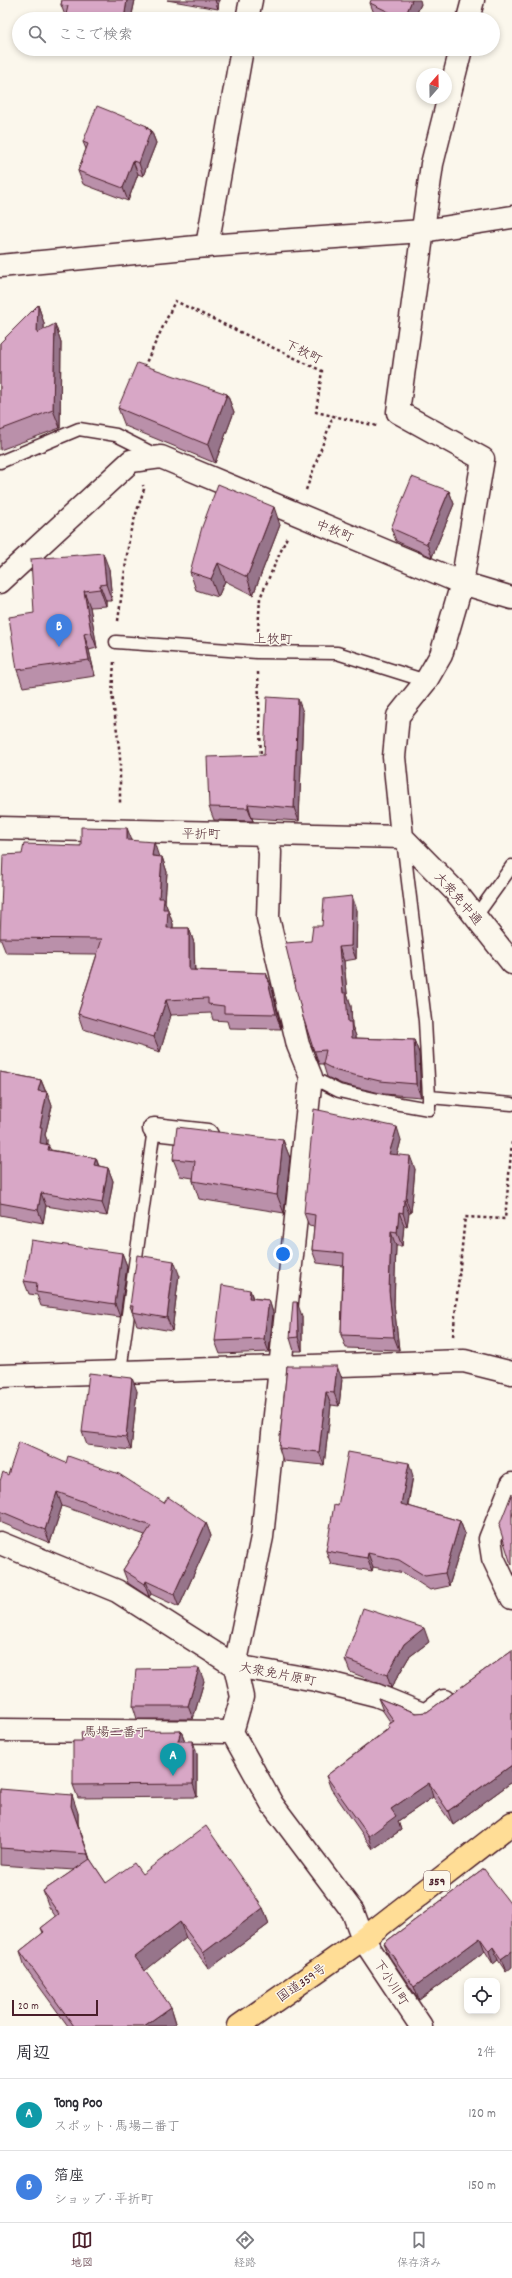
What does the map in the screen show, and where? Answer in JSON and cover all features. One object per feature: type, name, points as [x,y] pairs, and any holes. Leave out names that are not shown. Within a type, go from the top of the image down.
[{"type":"highway","name":"359","points":[[363,1939],[512,1823]]},
{"type":"highway","name":"国道359号","points":[[239,2026],[363,1939]]},
{"type":"street","points":[[248,12],[251,0]]},
{"type":"street","points":[[470,12],[473,0]]},
{"type":"street","points":[[207,246],[241,56]]},
{"type":"street","points":[[402,837],[394,757],[398,716],[426,681],[441,655],[462,583],[483,459],[398,412],[432,164],[459,56]]},
{"type":"street","points":[[0,266],[207,246],[423,231],[512,217]]},
{"type":"street","points":[[0,582],[131,461],[161,457]]},
{"type":"street","name":"中牧町","points":[[161,457],[462,583],[512,598]]},
{"type":"street","name":"平折町","points":[[0,828],[402,837]]},
{"type":"street","points":[[232,1732],[242,1697],[236,1666],[262,1536],[279,1367],[295,1145],[311,1078],[298,1045],[268,918],[270,852],[264,834]]},
{"type":"street","name":"大衆免中通","points":[[402,837],[476,916],[512,963]]},
{"type":"street","points":[[154,1129],[224,1137]]},
{"type":"street","points":[[0,1376],[464,1361],[512,1373]]},
{"type":"street","points":[[512,1484],[490,1539],[493,1558],[512,1598]]},
{"type":"street","name":"大衆免片原町","points":[[0,1543],[116,1591],[236,1666],[316,1680],[376,1695],[425,1715],[462,1689]]},
{"type":"street","name":"馬場二番丁","points":[[0,1730],[232,1732]]},
{"type":"street","name":"下小川町","points":[[232,1732],[272,1804],[353,1912],[363,1939],[421,2026]]},
{"type":"lane","points":[[0,462],[79,429],[116,435],[161,457]]},
{"type":"lane","name":"上牧町","points":[[116,642],[257,652],[337,653],[426,681]]},
{"type":"lane","points":[[311,1078],[339,1091],[429,1109],[425,1021],[402,837]]},
{"type":"lane","points":[[476,916],[512,866]]},
{"type":"lane","points":[[429,1097],[512,1104]]},
{"type":"lane","points":[[120,1371],[154,1129]]},
{"type":"path","name":"下牧町","points":[[142,370],[175,301],[322,371],[316,412],[391,429],[398,412]]},
{"type":"path","points":[[261,763],[257,652],[260,598],[297,514],[333,416]]},
{"type":"path","points":[[451,1362],[456,1296],[465,1218],[505,1219],[512,1142]]},
{"type":"building","points":[[62,0],[127,0],[125,12],[67,12],[68,6],[61,5]]},
{"type":"building","points":[[371,0],[412,0],[407,12],[389,12],[370,3]]},
{"type":"building","points":[[97,106],[147,126],[146,128],[151,130],[139,163],[133,161],[123,188],[78,171],[88,144],[83,142]]},
{"type":"building","points":[[38,305],[37,333],[55,324],[53,410],[0,430],[0,343]]},
{"type":"building","points":[[137,363],[227,394],[208,445],[118,408]]},
{"type":"building","points":[[412,477],[449,491],[427,544],[391,528]]},
{"type":"building","points":[[218,484],[274,507],[247,577],[218,563],[211,579],[190,572],[202,527]]},
{"type":"building","points":[[103,553],[106,584],[100,585],[100,589],[84,591],[91,632],[84,634],[89,660],[17,670],[9,617],[34,613],[31,559]]},
{"type":"building","points":[[267,697],[298,699],[294,808],[248,804],[248,808],[209,807],[207,757],[264,755]]},
{"type":"building","points":[[81,827],[127,828],[127,840],[154,842],[152,856],[162,857],[159,898],[164,898],[163,909],[168,909],[167,928],[189,928],[189,970],[266,973],[276,1014],[224,1013],[224,1006],[208,1004],[208,998],[166,1000],[154,1037],[78,1014],[102,939],[0,938],[3,855],[22,854],[24,844],[81,846]]},
{"type":"building","points":[[352,896],[351,946],[339,947],[343,993],[346,993],[348,1022],[351,1022],[352,1038],[414,1040],[416,1084],[380,1081],[337,1071],[323,1064],[326,1050],[314,1051],[303,1017],[285,943],[311,941],[313,926],[322,926],[324,899]]},
{"type":"building","points":[[0,1072],[41,1080],[38,1091],[47,1092],[40,1127],[42,1127],[40,1143],[49,1145],[48,1150],[96,1158],[94,1165],[108,1168],[102,1203],[41,1193],[38,1210],[0,1203]]},
{"type":"building","points":[[314,1109],[397,1127],[389,1154],[410,1156],[406,1200],[404,1200],[403,1213],[399,1212],[397,1233],[391,1232],[389,1291],[394,1337],[341,1335],[344,1253],[312,1250],[315,1215],[304,1213]]},
{"type":"building","points":[[177,1127],[283,1140],[277,1195],[193,1181],[195,1161],[173,1159]]},
{"type":"building","points":[[31,1240],[122,1253],[115,1304],[36,1292],[37,1283],[24,1281]]},
{"type":"building","points":[[137,1255],[174,1261],[167,1318],[132,1312],[133,1306],[130,1306]]},
{"type":"building","points":[[222,1285],[250,1290],[249,1298],[269,1300],[264,1339],[215,1341]]},
{"type":"building","points":[[293,1302],[297,1302],[298,1337],[290,1338]]},
{"type":"building","points":[[287,1366],[337,1366],[334,1393],[326,1392],[319,1452],[279,1448]]},
{"type":"building","points":[[89,1373],[132,1378],[126,1437],[82,1432]]},
{"type":"building","points":[[19,1442],[66,1463],[68,1456],[119,1474],[164,1503],[168,1497],[206,1523],[174,1594],[146,1581],[145,1584],[123,1570],[151,1526],[57,1492],[45,1530],[0,1511],[0,1481],[3,1472],[8,1475]]},
{"type":"building","points":[[348,1452],[409,1463],[401,1504],[460,1521],[445,1573],[425,1576],[399,1560],[368,1553],[367,1558],[326,1551],[334,1505],[338,1506]]},
{"type":"building","points":[[512,1493],[512,1565],[499,1526]]},
{"type":"building","points":[[363,1608],[424,1628],[404,1644],[387,1675],[345,1659]]},
{"type":"building","points":[[512,1650],[512,1765],[448,1811],[429,1783],[391,1809],[396,1816],[369,1836],[326,1776],[390,1728],[388,1725],[394,1721],[378,1698],[416,1713],[427,1712]]},
{"type":"building","points":[[199,1668],[188,1706],[133,1706],[136,1669]]},
{"type":"building","points":[[181,1731],[178,1741],[193,1741],[193,1784],[73,1785],[73,1741],[82,1741],[81,1732]]},
{"type":"building","points":[[0,1789],[72,1795],[71,1806],[88,1854],[0,1848]]},
{"type":"building","points":[[206,1826],[263,1908],[203,1953],[180,1922],[135,1957],[171,2007],[144,2026],[74,2026],[20,1951],[44,1932],[41,1928],[59,1914],[43,1891],[90,1859],[106,1883],[134,1863],[142,1874]]},
{"type":"building","points":[[484,1869],[512,1906],[512,1951],[501,1959],[493,1947],[489,1951],[480,1938],[414,1987],[384,1943]]},
{"type":"place","name":"箔座","points":[[59,647]]},
{"type":"place","name":"Tong Poo","points":[[173,1776]]}]
